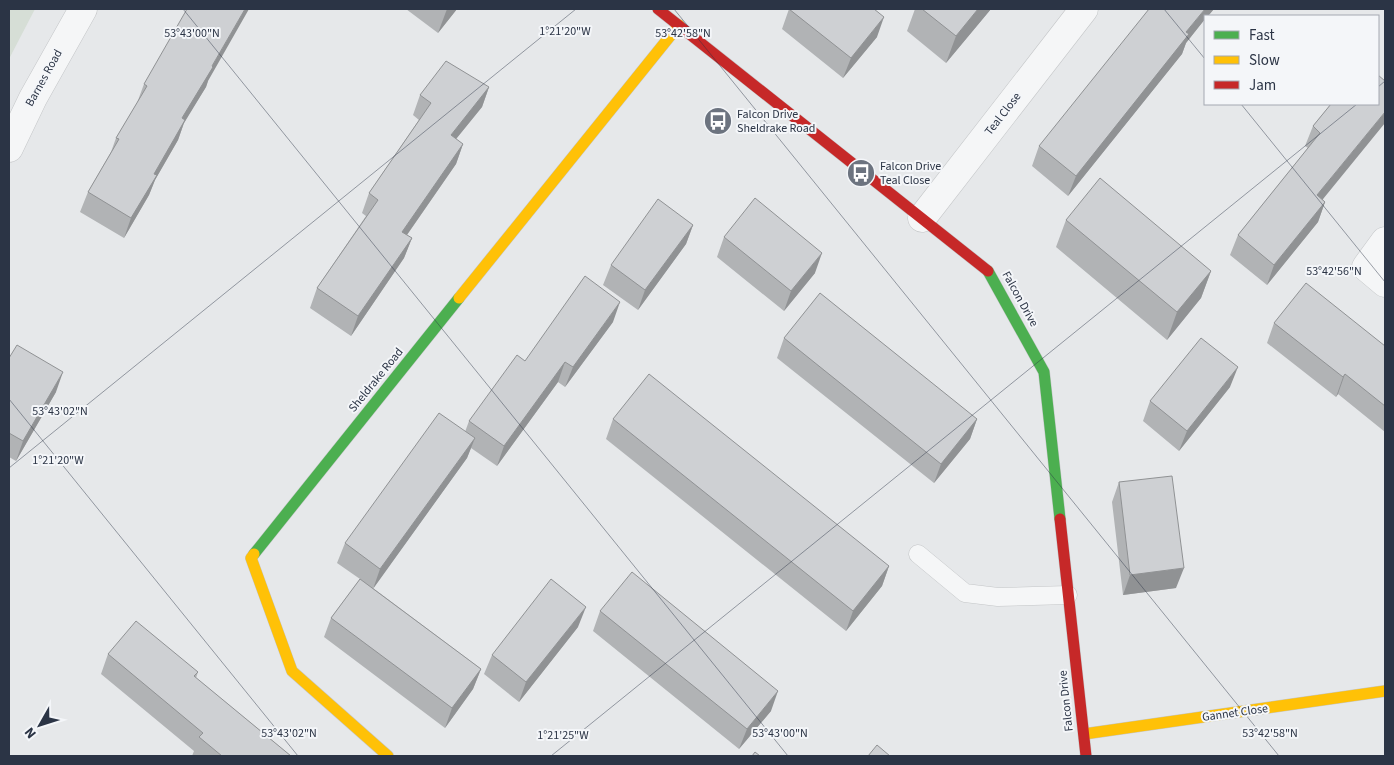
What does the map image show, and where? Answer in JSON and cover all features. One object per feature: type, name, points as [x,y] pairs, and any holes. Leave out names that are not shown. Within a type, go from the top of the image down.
[{"type":"street","name":"Barnes Road","points":[[9,148],[33,98],[82,9]]},
{"type":"street","name":"Falcon Drive","points":[[658,9],[989,272],[1044,372],[1086,756]]},
{"type":"street","name":"Teal Close","points":[[922,218],[1084,9]]},
{"type":"street","name":"Sheldrake Road","points":[[388,756],[292,671],[251,558],[679,25]]},
{"type":"street","points":[[1385,241],[1366,267],[1385,283]]},
{"type":"street","name":"Gannet Close","points":[[1084,734],[1385,691]]},
{"type":"lane","points":[[918,554],[965,593],[998,597],[1068,595]]},
{"type":"shaded area","points":[[9,9],[35,9],[9,59]]},
{"type":"building","points":[[187,9],[245,9],[182,118],[185,120],[154,174],[157,175],[131,218],[88,192],[119,139],[116,138],[147,86],[144,84]]},
{"type":"building","points":[[789,9],[874,9],[884,17],[851,58]]},
{"type":"building","points":[[922,9],[978,9],[956,36]]},
{"type":"building","points":[[1149,9],[1205,9],[1186,32],[1189,34],[1076,176],[1039,146]]},
{"type":"building","points":[[446,61],[489,87],[451,135],[463,144],[402,232],[412,238],[358,316],[317,288],[378,200],[369,193],[431,103],[420,95]]},
{"type":"building","points":[[1379,76],[1385,81],[1385,112],[1317,195],[1325,202],[1274,265],[1238,235],[1320,133],[1313,126],[1330,105],[1379,105]]},
{"type":"building","points":[[1100,178],[1211,271],[1177,312],[1066,220]]},
{"type":"building","points":[[755,198],[822,253],[791,291],[724,237]]},
{"type":"building","points":[[658,199],[693,225],[645,290],[611,265]]},
{"type":"building","points":[[585,276],[620,302],[573,367],[565,362],[504,446],[469,421],[517,355],[525,361]]},
{"type":"building","points":[[1306,283],[1385,346],[1385,406],[1345,374],[1343,377],[1274,323]]},
{"type":"building","points":[[820,293],[977,419],[941,464],[784,338]]},
{"type":"building","points":[[1201,338],[1238,367],[1187,431],[1150,401]]},
{"type":"building","points":[[17,345],[63,372],[23,441],[9,433],[9,358]]},
{"type":"building","points":[[649,374],[889,566],[853,611],[613,419]]},
{"type":"building","points":[[439,413],[475,438],[380,569],[345,543]]},
{"type":"building","points":[[1172,476],[1184,568],[1130,575],[1119,482]]},
{"type":"building","points":[[632,572],[778,691],[747,729],[600,611]]},
{"type":"building","points":[[360,579],[481,669],[452,708],[331,618]]},
{"type":"building","points":[[551,579],[586,607],[526,682],[492,655]]},
{"type":"building","points":[[136,621],[198,672],[194,676],[291,756],[222,756],[199,737],[203,733],[108,654]]},
{"type":"building","points":[[877,745],[890,756],[868,756]]},
{"type":"building","points":[[755,752],[760,756],[752,756]]},
{"type":"traffic: fast","points":[[988,271],[1044,372],[1060,519]]},
{"type":"traffic: fast","points":[[254,554],[459,298]]},
{"type":"traffic: slow","points":[[459,298],[679,25]]},
{"type":"traffic: slow","points":[[254,554],[251,558],[292,671],[388,756]]},
{"type":"traffic: slow","points":[[1084,734],[1385,691]]},
{"type":"traffic: jam","points":[[658,9],[988,271]]},
{"type":"traffic: jam","points":[[1060,519],[1086,756]]},
{"type":"place","name":"Falcon Drive Sheldrake Road","points":[[718,121]]},
{"type":"place","name":"Falcon Drive Teal Close","points":[[861,173]]}]
